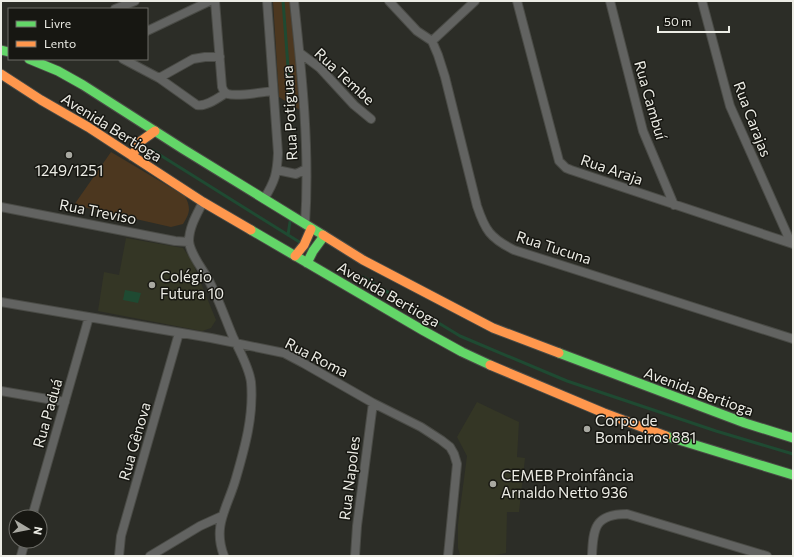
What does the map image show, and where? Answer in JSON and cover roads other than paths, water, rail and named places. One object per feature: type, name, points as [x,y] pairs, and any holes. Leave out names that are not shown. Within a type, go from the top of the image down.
[{"type":"street","points":[[117,8],[134,1]]},
{"type":"street","points":[[148,31],[210,1]]},
{"type":"street","points":[[215,1],[222,87],[226,93]]},
{"type":"street","name":"Rua Potiguara","points":[[264,199],[272,186],[277,170],[278,153],[267,1]]},
{"type":"street","name":"Rua Potiguara","points":[[294,1],[304,98],[308,226]]},
{"type":"street","points":[[389,1],[417,31],[432,40],[475,1]]},
{"type":"street","name":"Rua Araja","points":[[517,1],[559,161],[566,168],[792,244]]},
{"type":"street","name":"Rua Cambuí","points":[[610,1],[643,131],[674,205]]},
{"type":"street","name":"Rua Carajas","points":[[702,1],[730,106],[792,244]]},
{"type":"street","name":"Rua Tucuna","points":[[432,40],[442,65],[477,206],[483,222],[490,234],[500,243],[514,250],[793,339]]},
{"type":"street","name":"Rua Tembe","points":[[300,53],[320,68],[354,105],[371,119]]},
{"type":"street","points":[[159,78],[193,60],[205,57],[220,57]]},
{"type":"street","name":"Avenida Bertioga","points":[[32,60],[58,71],[83,85],[264,199],[381,270],[492,328],[745,423],[793,438]]},
{"type":"street","points":[[125,60],[159,78],[197,105],[201,106],[226,93],[236,95],[274,91]]},
{"type":"street","name":"Avenida Bertioga","points":[[1,74],[203,202],[462,352],[516,377],[604,413],[677,440],[793,475]]},
{"type":"street","points":[[132,156],[134,149],[139,142],[155,131]]},
{"type":"street","points":[[277,170],[296,174],[306,170]]},
{"type":"street","points":[[203,202],[190,230],[189,242],[192,252],[209,281],[246,365],[251,381],[251,401],[247,436],[231,496],[222,516],[220,535],[224,556]]},
{"type":"street","name":"Rua Treviso","points":[[1,207],[175,241],[189,242]]},
{"type":"street","points":[[295,256],[307,239],[308,226]]},
{"type":"street","points":[[307,263],[313,251],[324,236]]},
{"type":"street","name":"Rua Roma","points":[[1,302],[236,343],[284,354],[304,363],[373,403],[428,431],[450,448],[454,454],[457,464],[448,556]]},
{"type":"street","name":"Rua Paduá","points":[[34,509],[89,317]]},
{"type":"street","name":"Rua Gênova","points":[[119,556],[121,536],[179,334]]},
{"type":"street","points":[[1,391],[65,402]]},
{"type":"street","name":"Rua Napoles","points":[[355,556],[357,526],[373,403]]},
{"type":"street","points":[[592,556],[593,535],[597,525],[604,519],[616,514],[627,514],[766,556]]},
{"type":"street","points":[[150,556],[200,526],[222,516]]},
{"type":"waterway","points":[[283,1],[290,93]]},
{"type":"waterway","points":[[152,150],[301,243]]},
{"type":"waterway","points":[[288,235],[290,222]]},
{"type":"waterway","points":[[363,277],[460,336],[567,381],[716,431],[793,454]]},
{"type":"place","name":"1249/1251","points":[[69,155]]},
{"type":"place","name":"Colégio Futura 10","points":[[152,285]]},
{"type":"place","name":"Corpo de Bombeiros 881","points":[[587,429]]},
{"type":"place","name":"CEMEB Proinfância Arnaldo Netto 936","points":[[493,484]]}]
